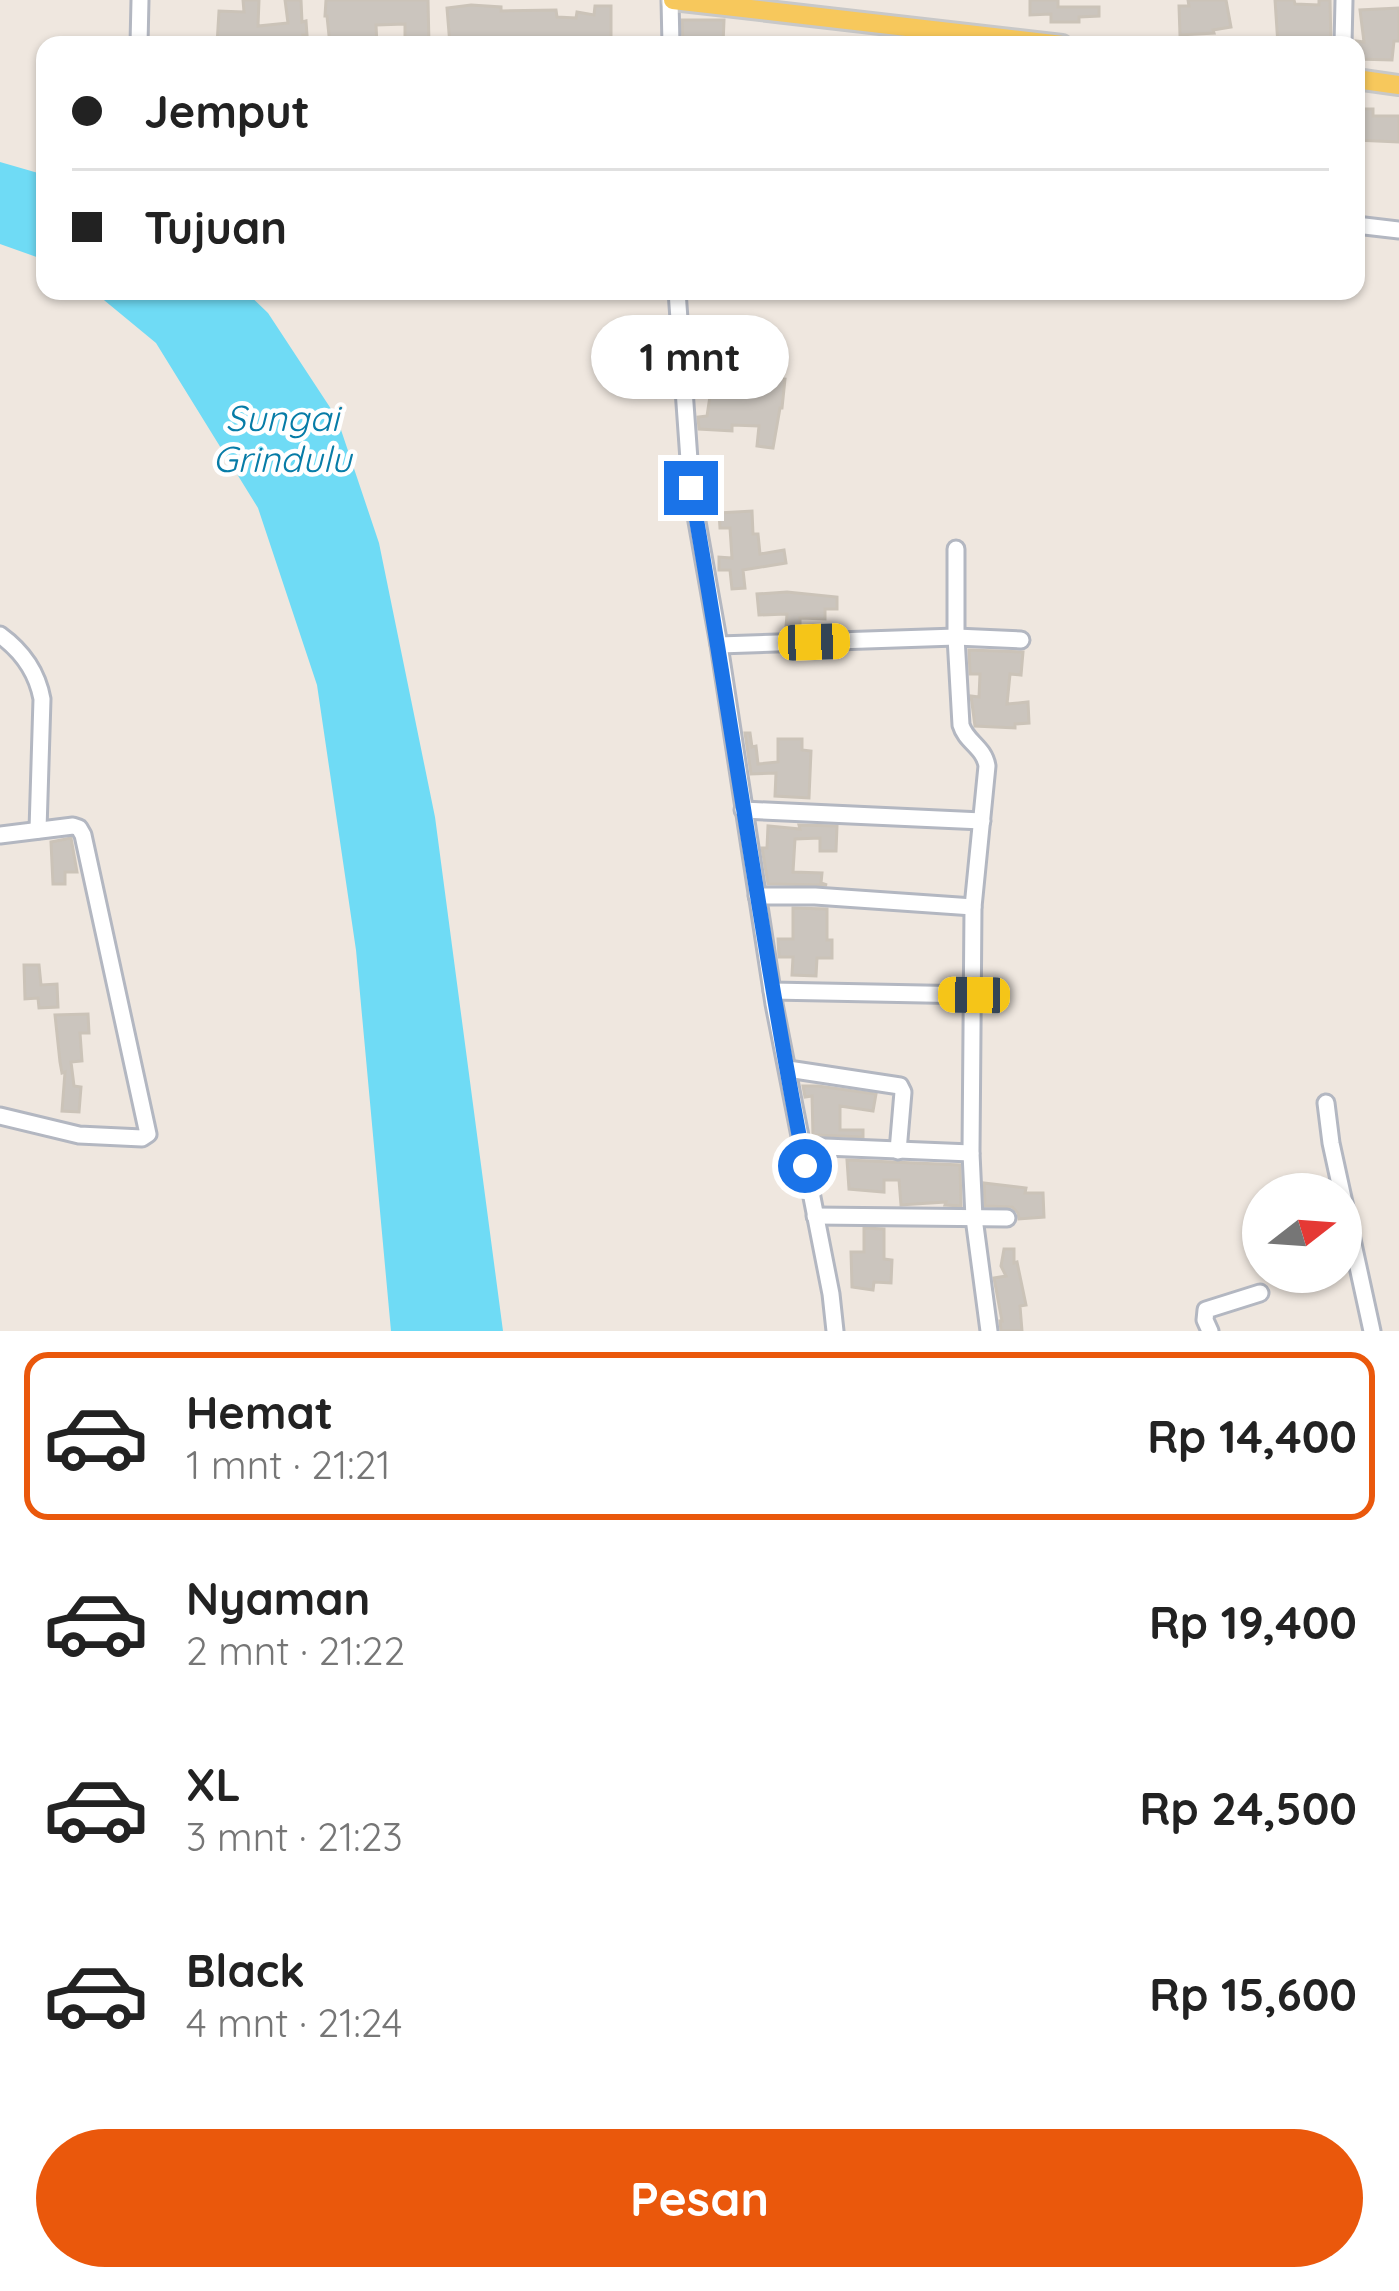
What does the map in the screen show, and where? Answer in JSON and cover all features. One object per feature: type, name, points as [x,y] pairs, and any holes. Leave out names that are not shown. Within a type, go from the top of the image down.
[{"type":"main road","points":[[671,0],[984,36]]},
{"type":"main road","points":[[1365,80],[1399,85]]},
{"type":"street","points":[[139,36],[140,0]]},
{"type":"street","points":[[671,0],[671,36]]},
{"type":"street","points":[[1343,36],[1344,0]]},
{"type":"street","points":[[1365,226],[1399,230]]},
{"type":"street","points":[[678,300],[691,488],[772,992],[835,1331]]},
{"type":"street","points":[[956,549],[961,725],[986,756],[973,907],[971,1153],[989,1331]]},
{"type":"street","points":[[0,635],[34,672],[42,699],[38,830]]},
{"type":"street","points":[[719,645],[956,637],[1022,640]]},
{"type":"street","points":[[743,810],[982,821]]},
{"type":"street","points":[[0,835],[76,826],[83,835],[148,1134],[142,1138],[79,1135],[0,1116]]},
{"type":"street","points":[[757,896],[973,907]]},
{"type":"street","points":[[772,992],[974,995]]},
{"type":"street","points":[[788,1069],[900,1086],[898,1150]]},
{"type":"street","points":[[1326,1103],[1372,1331]]},
{"type":"street","points":[[801,1146],[971,1153]]},
{"type":"street","points":[[815,1216],[1007,1218]]},
{"type":"street","points":[[1210,1331],[1204,1320],[1206,1310],[1260,1293]]},
{"type":"water","points":[[0,162],[36,172],[36,257],[0,244]]},
{"type":"water","name":"Sungai Grindulu","points":[[104,300],[254,300],[268,313],[337,418],[379,543],[435,817],[503,1331],[391,1331],[356,950],[317,685],[258,508],[156,343]]},
{"type":"building","points":[[243,0],[259,0],[258,26],[288,23],[285,0],[301,0],[307,35],[218,36],[219,11],[244,12]]},
{"type":"building","points":[[326,0],[428,0],[429,36],[405,36],[405,24],[376,25],[377,36],[329,36]]},
{"type":"building","points":[[1030,0],[1058,0],[1058,7],[1099,7],[1099,16],[1051,22],[1051,14],[1030,15]]},
{"type":"building","points":[[1188,0],[1226,0],[1231,27],[1180,35],[1179,6],[1189,6]]},
{"type":"building","points":[[1275,0],[1319,5],[1319,0],[1330,0],[1331,36],[1277,36]]},
{"type":"building","points":[[595,6],[611,6],[611,36],[449,36],[447,8],[556,10],[557,17],[576,18],[577,12],[594,15]]},
{"type":"building","points":[[1399,8],[1399,41],[1394,41],[1392,60],[1365,59],[1360,10]]},
{"type":"building","points":[[682,20],[724,20],[723,36],[683,36]]},
{"type":"building","points":[[1365,109],[1373,109],[1373,116],[1399,116],[1399,142],[1365,140]]},
{"type":"building","points":[[728,359],[723,394],[752,397],[754,376],[785,379],[773,448],[757,446],[759,426],[732,425],[732,431],[699,429],[698,417],[707,416],[712,383],[696,381],[699,360]]},
{"type":"building","points":[[752,511],[760,554],[784,550],[786,563],[743,570],[745,588],[732,589],[730,570],[719,570],[719,557],[732,558],[730,528],[720,528],[719,513]]},
{"type":"building","points":[[757,594],[837,597],[837,609],[825,609],[825,619],[800,618],[800,627],[786,627],[787,614],[759,615]]},
{"type":"building","points":[[969,650],[1023,652],[1021,675],[1010,674],[1007,704],[1028,702],[1029,723],[1015,724],[1015,728],[975,726],[971,696],[979,697],[980,674],[970,674]]},
{"type":"building","points":[[745,733],[750,733],[752,747],[756,746],[758,764],[778,762],[778,739],[802,739],[802,750],[811,751],[809,798],[775,796],[776,773],[751,774]]},
{"type":"building","points":[[799,825],[837,826],[836,851],[820,851],[820,838],[795,839],[793,872],[822,873],[821,883],[827,885],[768,884],[762,848],[767,848],[768,826],[800,829]]},
{"type":"building","points":[[71,838],[77,872],[65,872],[65,884],[53,884],[51,842]]},
{"type":"building","points":[[793,908],[827,909],[832,958],[817,958],[816,976],[792,975],[793,957],[779,957],[778,939],[793,939]]},
{"type":"building","points":[[24,965],[39,965],[41,985],[57,984],[58,1007],[39,1008],[38,998],[25,999]]},
{"type":"building","points":[[88,1014],[89,1033],[80,1033],[82,1061],[71,1062],[74,1086],[81,1087],[79,1112],[62,1111],[65,1072],[55,1015]]},
{"type":"building","points":[[803,1086],[876,1094],[873,1111],[840,1106],[840,1130],[863,1130],[863,1137],[813,1135],[812,1096],[805,1097]]},
{"type":"building","points":[[847,1160],[960,1165],[961,1206],[946,1202],[901,1205],[899,1180],[884,1180],[884,1192],[849,1189]]},
{"type":"building","points":[[984,1183],[1043,1193],[1044,1217],[1019,1219],[1012,1207],[985,1206]]},
{"type":"building","points":[[864,1228],[884,1229],[884,1259],[892,1260],[891,1283],[874,1282],[873,1290],[852,1287],[851,1252],[864,1252]]},
{"type":"building","points":[[1004,1249],[1014,1249],[1017,1262],[1026,1305],[1020,1306],[1022,1331],[1001,1331],[994,1278],[1006,1276],[1001,1266]]},
{"type":"route","points":[[691,488],[774,1004],[805,1166]]}]
